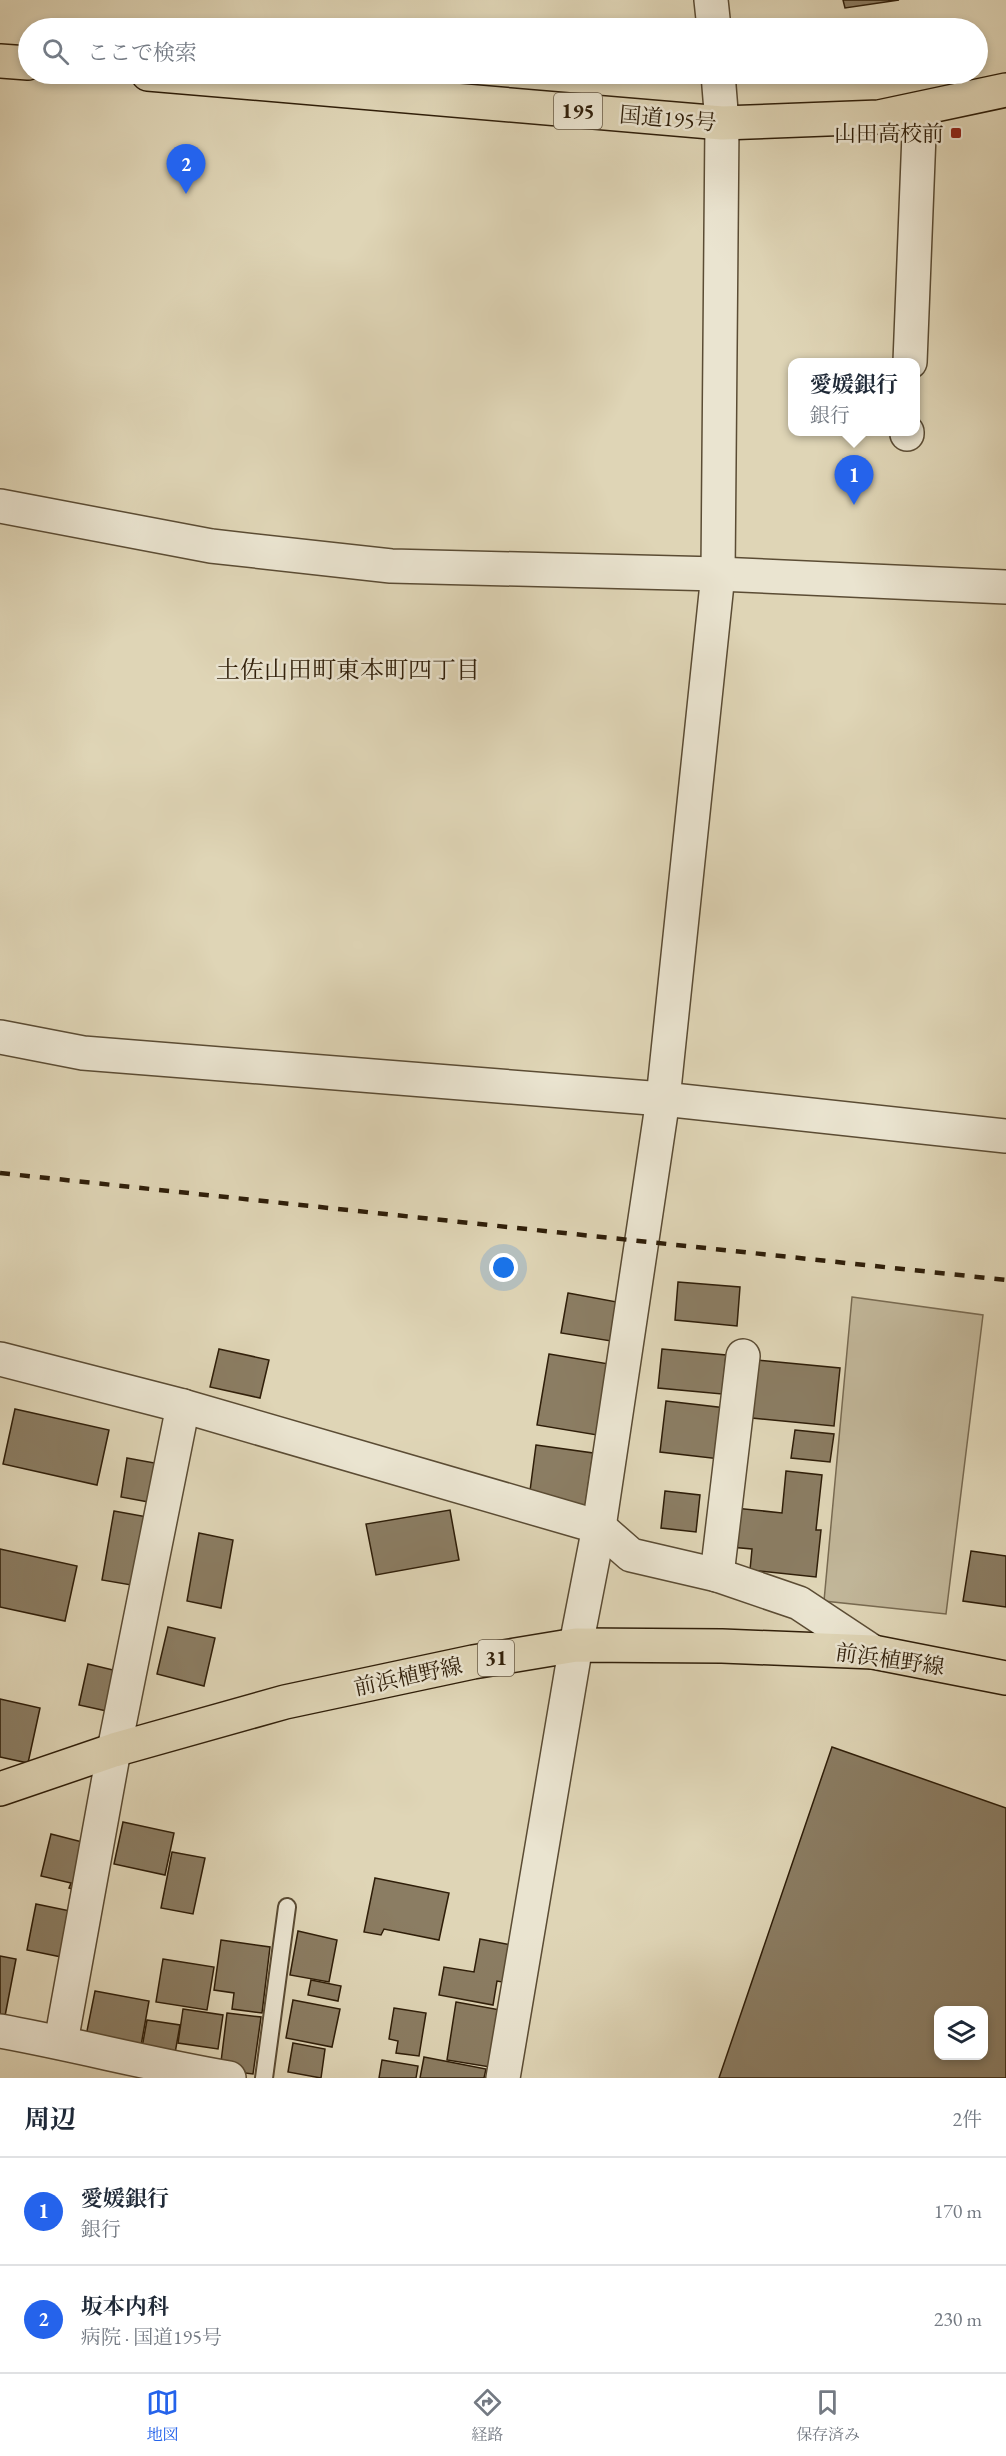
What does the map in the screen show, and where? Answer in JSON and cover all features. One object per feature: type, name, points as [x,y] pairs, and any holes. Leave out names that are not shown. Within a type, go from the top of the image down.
[{"type":"main road","points":[[0,61],[18,62]]},
{"type":"main road","name":"国道195号","points":[[265,84],[722,123],[879,117],[1006,90]]},
{"type":"main road","name":"前浜植野線","points":[[0,1789],[114,1750],[285,1702],[473,1662],[576,1645],[722,1646],[873,1652],[1006,1678]]},
{"type":"street","points":[[711,0],[713,18]]},
{"type":"street","points":[[503,2078],[576,1645],[599,1527],[663,1099],[717,574],[722,123],[719,84]]},
{"type":"street","points":[[910,358],[920,109]]},
{"type":"street","points":[[0,506],[211,546],[392,566],[717,574],[1006,587]]},
{"type":"street","points":[[0,1036],[83,1053],[663,1099],[1006,1136]]},
{"type":"street","points":[[717,1575],[743,1356]]},
{"type":"street","points":[[0,1359],[183,1406],[599,1527],[631,1555],[717,1575],[799,1604],[873,1652]]},
{"type":"street","points":[[61,2042],[114,1750],[183,1406]]},
{"type":"street","points":[[0,2031],[61,2042],[172,2073],[229,2078]]},
{"type":"lane","points":[[264,2078],[287,1907]]},
{"type":"shaded area","points":[[852,1297],[983,1315],[946,1614],[824,1601]]},
{"type":"building","points":[[843,0],[899,0],[845,8]]},
{"type":"building","points":[[678,1282],[740,1287],[737,1326],[675,1320]]},
{"type":"building","points":[[568,1293],[617,1302],[611,1341],[561,1333]]},
{"type":"building","points":[[219,1349],[269,1360],[260,1398],[210,1387]]},
{"type":"building","points":[[662,1349],[726,1355],[722,1394],[658,1388]]},
{"type":"building","points":[[549,1354],[615,1365],[603,1436],[537,1425]]},
{"type":"building","points":[[757,1360],[840,1368],[834,1426],[752,1418]]},
{"type":"building","points":[[666,1401],[726,1408],[720,1459],[660,1452]]},
{"type":"building","points":[[15,1409],[109,1430],[97,1485],[3,1464]]},
{"type":"building","points":[[795,1430],[834,1434],[830,1462],[791,1458]]},
{"type":"building","points":[[536,1445],[593,1453],[584,1514],[528,1506]]},
{"type":"building","points":[[127,1458],[171,1466],[165,1505],[121,1497]]},
{"type":"building","points":[[786,1471],[822,1475],[816,1530],[821,1530],[816,1577],[750,1570],[752,1549],[730,1547],[735,1508],[782,1513]]},
{"type":"building","points":[[665,1491],[700,1495],[696,1532],[661,1528]]},
{"type":"building","points":[[450,1510],[459,1560],[376,1575],[366,1524]]},
{"type":"building","points":[[114,1511],[164,1520],[137,1586],[102,1580]]},
{"type":"building","points":[[199,1533],[233,1540],[221,1608],[187,1601]]},
{"type":"building","points":[[0,1549],[77,1566],[65,1621],[0,1607]]},
{"type":"building","points":[[971,1551],[1006,1556],[1006,1607],[963,1601]]},
{"type":"building","points":[[168,1627],[215,1638],[204,1686],[157,1674]]},
{"type":"building","points":[[88,1664],[134,1675],[125,1715],[79,1705]]},
{"type":"building","points":[[0,1699],[40,1708],[28,1763],[0,1757]]},
{"type":"building","points":[[832,1747],[1006,1808],[1006,2078],[719,2078]]},
{"type":"building","points":[[123,1822],[174,1833],[165,1875],[114,1864]]},
{"type":"building","points":[[51,1834],[98,1846],[87,1893],[69,1888],[71,1883],[41,1876]]},
{"type":"building","points":[[172,1852],[205,1858],[193,1914],[161,1908]]},
{"type":"building","points":[[375,1878],[449,1893],[439,1940],[384,1929],[381,1935],[364,1932]]},
{"type":"building","points":[[36,1904],[85,1914],[76,1960],[27,1950]]},
{"type":"building","points":[[298,1931],[337,1940],[329,1982],[290,1975]]},
{"type":"building","points":[[480,1939],[516,1946],[508,1983],[497,1981],[493,2005],[439,1995],[444,1967],[474,1972]]},
{"type":"building","points":[[221,1940],[270,1947],[262,2013],[232,2009],[234,1993],[214,1990]]},
{"type":"building","points":[[0,1956],[16,1959],[5,2016],[0,2015]]},
{"type":"building","points":[[163,1959],[214,1967],[207,2010],[156,2002]]},
{"type":"building","points":[[311,1980],[341,1986],[338,2001],[308,1995]]},
{"type":"building","points":[[95,1991],[149,2001],[140,2051],[85,2041]]},
{"type":"building","points":[[293,2000],[340,2009],[332,2047],[286,2038]]},
{"type":"building","points":[[456,2002],[506,2011],[496,2068],[447,2060]]},
{"type":"building","points":[[394,2008],[426,2013],[419,2056],[396,2053],[398,2041],[389,2039]]},
{"type":"building","points":[[183,2009],[223,2015],[218,2049],[178,2043]]},
{"type":"building","points":[[227,2013],[261,2017],[253,2074],[220,2070]]},
{"type":"building","points":[[147,2020],[180,2025],[174,2059],[141,2053]]},
{"type":"building","points":[[293,2043],[325,2049],[321,2078],[288,2072]]},
{"type":"building","points":[[424,2057],[486,2069],[484,2078],[420,2078]]},
{"type":"building","points":[[382,2060],[418,2066],[416,2078],[379,2078]]},
{"type":"railway","points":[[0,1173],[1006,1280]]},
{"type":"place","name":"山田高校前","points":[[956,133]]},
{"type":"place","name":"坂本内科","points":[[186,194]]},
{"type":"place","name":"愛媛銀行","points":[[854,505]]},
{"type":"district","name":"土佐山田町東本町四丁目","points":[[348,670]]}]
